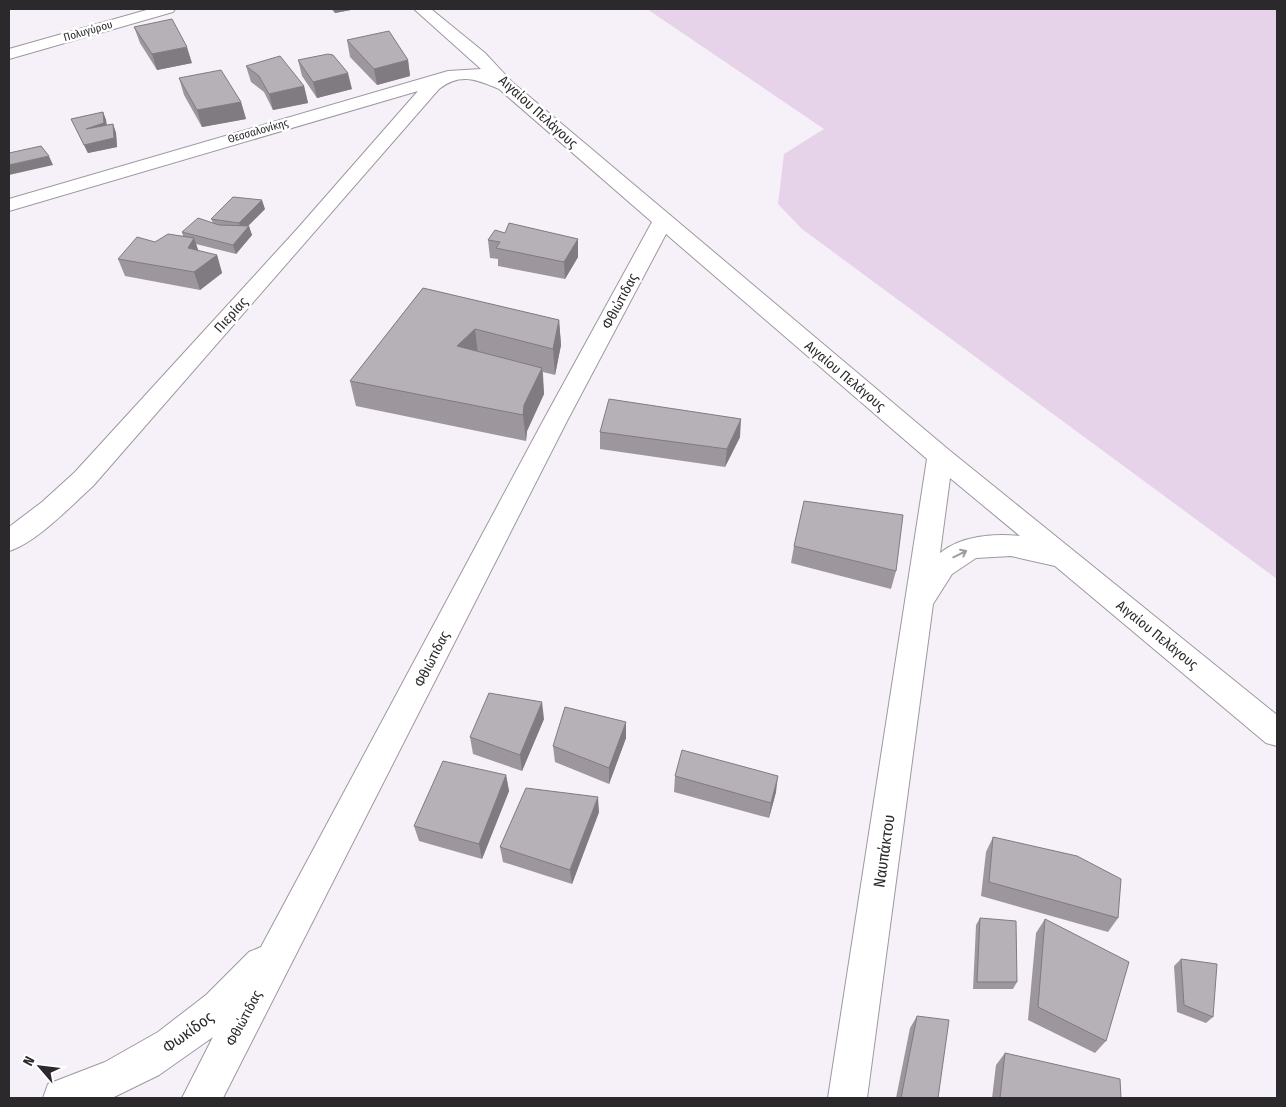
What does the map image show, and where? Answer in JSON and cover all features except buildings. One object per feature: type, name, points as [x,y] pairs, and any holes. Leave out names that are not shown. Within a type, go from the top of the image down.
[{"type":"street","name":"Πολυγύρου","points":[[9,54],[168,9]]},
{"type":"street","name":"Αιγαίου Πελάγους","points":[[422,9],[479,57],[506,86],[940,456],[1277,733]]},
{"type":"street","name":"Θεσσαλονίκης","points":[[9,205],[442,79],[468,74],[481,74],[506,86]]},
{"type":"street","name":"Πιερίας","points":[[9,540],[51,509],[84,479],[305,232],[427,91],[442,79]]},
{"type":"street","name":"Φθιώτιδας","points":[[202,1098],[555,421],[663,221]]},
{"type":"street","name":"Ναυπάκτου","points":[[848,1098],[940,456]]},
{"type":"street","name":"Ναυπάκτου","points":[[919,604],[934,576],[948,561],[968,551],[991,545],[1016,546],[1042,552],[1067,562],[1088,578]]},
{"type":"street","name":"Φωκίδος","points":[[62,1098],[106,1082],[131,1069],[198,1027],[223,1007],[289,933]]},
{"type":"shaded area","points":[[647,9],[1277,9],[1277,579],[802,229],[778,204],[784,154],[824,129]]}]
